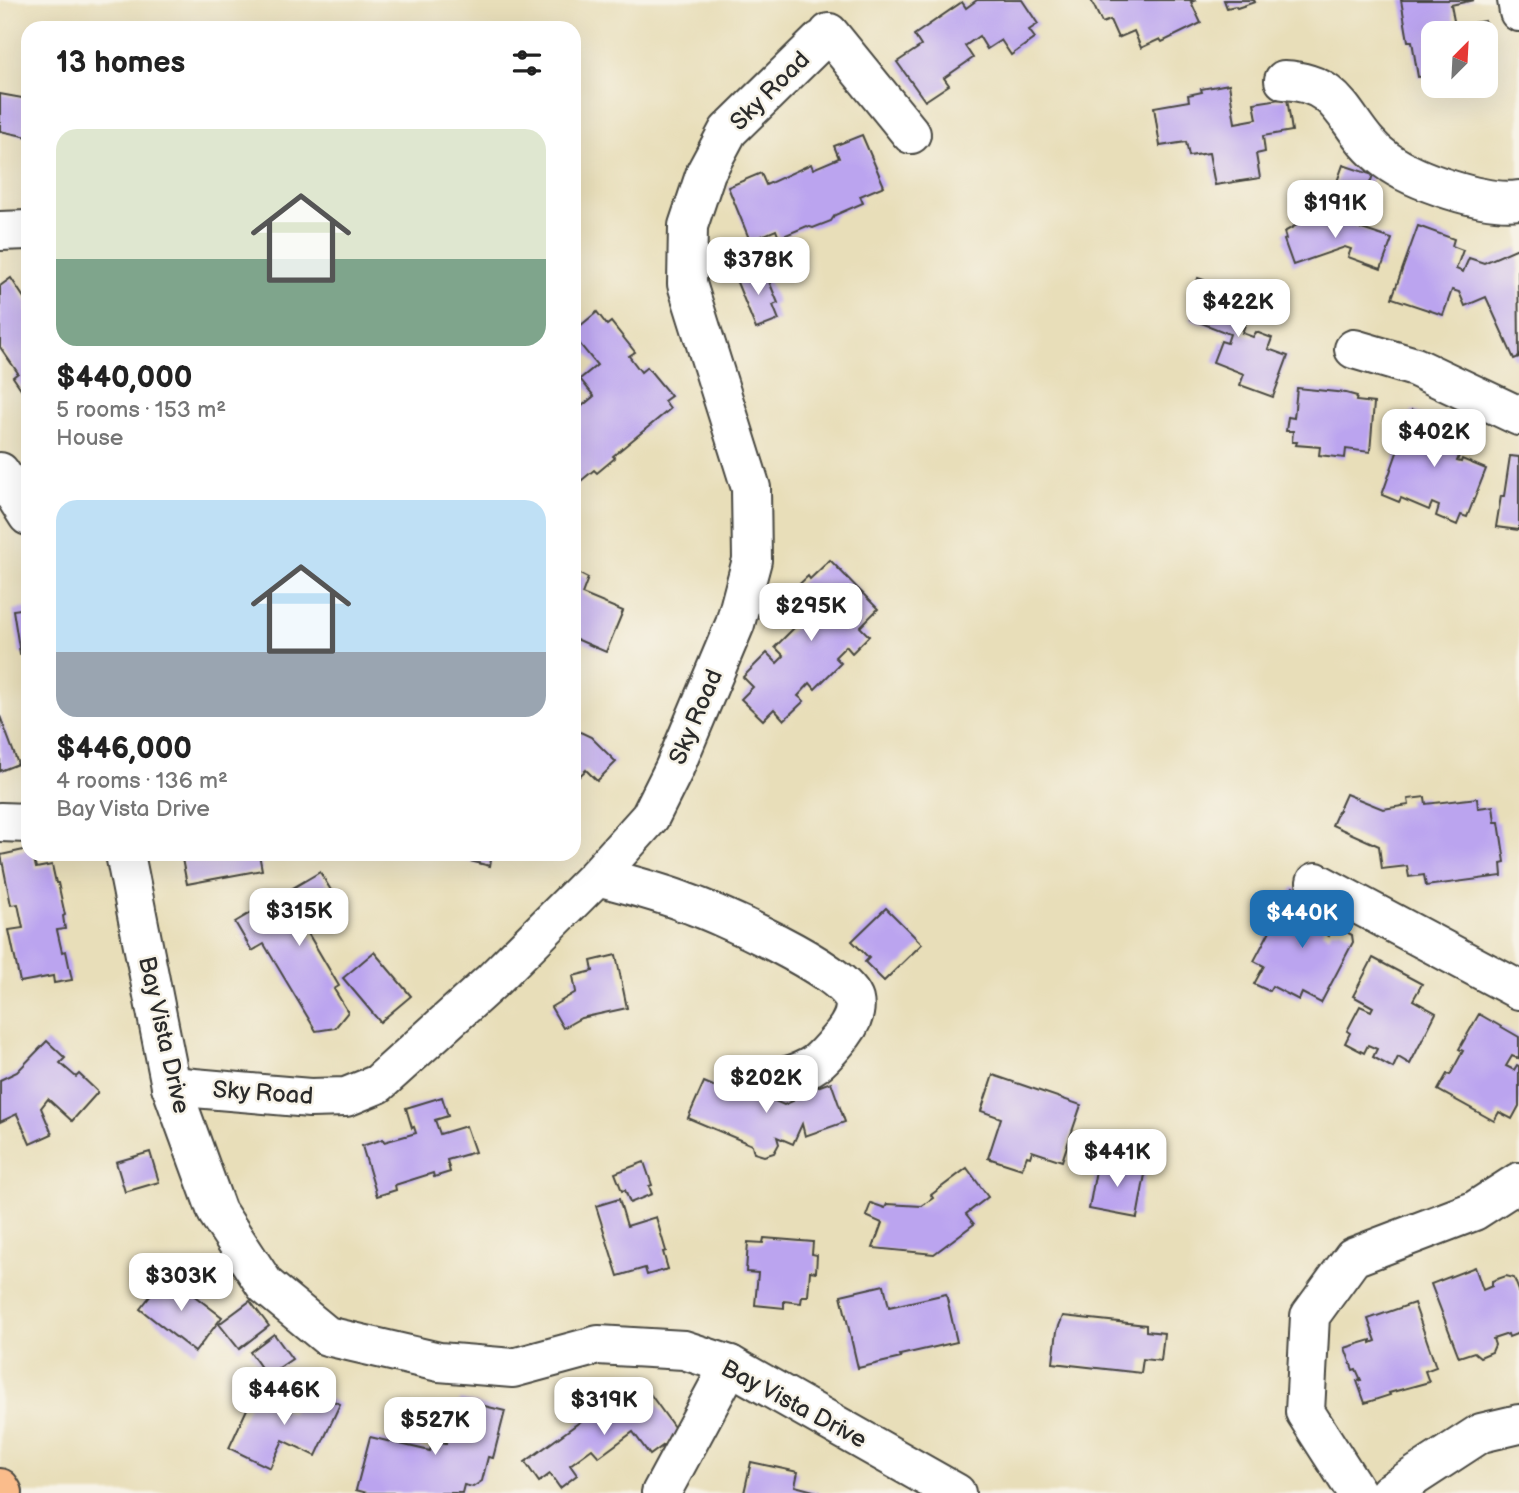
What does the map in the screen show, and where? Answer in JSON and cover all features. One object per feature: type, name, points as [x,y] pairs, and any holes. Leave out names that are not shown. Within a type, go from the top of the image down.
[{"type":"main road","points":[[0,1488],[3,1493]]},
{"type":"street","points":[[1517,0],[1519,12]]},
{"type":"street","name":"Sky Road","points":[[171,1086],[310,1098],[346,1097],[378,1084],[492,981],[597,876],[650,817],[674,769],[735,625],[752,560],[751,488],[687,284],[688,226],[706,172],[729,131],[825,37],[911,134]]},
{"type":"street","points":[[1284,80],[1312,84],[1327,92],[1366,142],[1386,160],[1403,169],[1478,198],[1504,202],[1519,200]]},
{"type":"street","points":[[0,231],[21,230]]},
{"type":"street","points":[[1354,349],[1415,367],[1519,416]]},
{"type":"street","points":[[0,472],[21,505]]},
{"type":"street","points":[[0,822],[21,823]]},
{"type":"street","name":"Bay Vista Drive","points":[[126,861],[171,1086],[217,1212],[265,1285],[327,1336],[439,1363],[513,1368],[598,1345],[684,1350],[730,1365],[957,1493]]},
{"type":"street","points":[[597,876],[685,902],[733,922],[841,981],[854,1000],[852,1023],[821,1060],[805,1071],[784,1077]]},
{"type":"street","points":[[1316,882],[1519,990]]},
{"type":"street","points":[[1357,1493],[1305,1412],[1310,1315],[1353,1257],[1474,1211],[1519,1182]]},
{"type":"street","points":[[661,1493],[730,1365]]},
{"type":"street","points":[[1389,1493],[1481,1433],[1519,1424]]},
{"type":"building","points":[[977,0],[1022,0],[1038,24],[1029,30],[1035,38],[1011,55],[1001,40],[987,49],[979,36],[965,46],[973,58],[944,78],[949,85],[925,101],[897,62],[921,46],[914,35],[962,2],[966,8]]},
{"type":"building","points":[[1091,0],[1196,0],[1191,2],[1201,23],[1162,42],[1160,39],[1141,48],[1134,31],[1118,38],[1110,20],[1102,23]]},
{"type":"building","points":[[1224,0],[1254,0],[1255,2],[1227,8]]},
{"type":"building","points":[[1401,0],[1474,0],[1451,5],[1454,21],[1421,21],[1421,77],[1418,77],[1412,41],[1408,41]]},
{"type":"building","points":[[1229,84],[1235,123],[1257,119],[1254,103],[1287,98],[1292,131],[1263,136],[1265,152],[1256,154],[1260,178],[1215,185],[1209,153],[1189,156],[1186,142],[1160,146],[1154,107],[1189,101],[1188,95],[1202,92],[1201,89]]},
{"type":"building","points":[[0,94],[21,98],[21,136],[0,131]]},
{"type":"building","points":[[862,135],[884,186],[860,196],[863,203],[835,215],[831,221],[813,228],[807,226],[779,238],[776,230],[750,241],[728,187],[761,173],[766,185],[811,164],[813,169],[839,158],[834,146]]},
{"type":"building","points":[[1343,165],[1373,175],[1362,204],[1333,193]]},
{"type":"building","points":[[1321,215],[1353,215],[1353,226],[1392,239],[1381,269],[1348,257],[1351,249],[1345,247],[1293,265],[1284,240],[1284,232],[1297,225],[1296,221]]},
{"type":"building","points":[[1418,226],[1454,239],[1452,246],[1463,250],[1456,269],[1463,272],[1469,258],[1484,263],[1518,248],[1519,357],[1514,359],[1486,297],[1465,306],[1459,292],[1452,290],[1443,315],[1392,298]]},
{"type":"building","points":[[757,265],[763,280],[768,279],[778,303],[773,305],[779,320],[756,329],[734,275]]},
{"type":"building","points":[[11,278],[21,293],[21,389],[13,377],[18,373],[0,347],[0,286]]},
{"type":"building","points":[[1198,278],[1229,289],[1226,297],[1252,307],[1242,333],[1253,337],[1256,332],[1272,338],[1268,349],[1288,356],[1273,397],[1240,385],[1244,374],[1213,362],[1221,341],[1227,343],[1230,334],[1191,319],[1198,299],[1192,296]]},
{"type":"building","points":[[597,312],[607,325],[611,322],[635,352],[629,356],[641,372],[647,367],[671,396],[664,401],[670,409],[613,456],[615,458],[597,473],[594,470],[581,481],[581,405],[594,396],[581,378],[597,365],[581,346],[581,325]]},
{"type":"building","points":[[1297,388],[1346,393],[1357,396],[1356,401],[1374,403],[1370,452],[1346,449],[1345,458],[1319,455],[1320,447],[1296,445],[1297,442],[1292,442],[1293,431],[1286,431],[1288,417],[1294,418]]},
{"type":"building","points":[[1412,410],[1448,427],[1450,420],[1470,428],[1457,461],[1461,462],[1462,459],[1486,469],[1467,517],[1461,515],[1457,525],[1436,516],[1439,506],[1432,503],[1429,510],[1401,498],[1399,502],[1382,495]]},
{"type":"building","points":[[1510,456],[1519,457],[1519,530],[1496,527]]},
{"type":"building","points":[[830,560],[878,609],[860,627],[869,636],[852,653],[846,646],[835,657],[841,663],[815,689],[810,683],[798,696],[804,701],[784,720],[774,709],[763,720],[741,699],[753,687],[743,677],[767,653],[777,663],[784,656],[775,647],[801,621],[804,624],[813,616],[790,593]]},
{"type":"building","points":[[581,574],[588,578],[582,594],[623,611],[606,652],[581,641]]},
{"type":"building","points":[[21,609],[21,654],[20,654],[13,610]]},
{"type":"building","points":[[0,716],[18,764],[0,771]]},
{"type":"building","points":[[581,732],[591,737],[616,762],[597,781],[586,770],[581,775]]},
{"type":"building","points":[[1346,794],[1383,809],[1409,805],[1408,799],[1425,797],[1426,804],[1477,798],[1478,808],[1493,806],[1495,822],[1499,822],[1505,862],[1501,863],[1502,876],[1426,886],[1424,875],[1409,877],[1407,866],[1382,869],[1379,846],[1332,825]]},
{"type":"building","points":[[21,851],[21,861],[34,861],[36,868],[52,865],[65,915],[65,929],[57,930],[62,952],[66,951],[72,980],[54,983],[53,976],[20,982],[9,930],[23,928],[18,904],[11,905],[1,855]]},
{"type":"building","points":[[182,861],[260,861],[262,870],[187,884]]},
{"type":"building","points":[[470,861],[491,861],[490,866]]},
{"type":"building","points":[[320,872],[338,902],[302,923],[339,986],[334,989],[348,1012],[335,1028],[316,1031],[264,944],[252,951],[235,922]]},
{"type":"building","points":[[1293,887],[1334,910],[1322,932],[1329,936],[1331,931],[1341,929],[1352,935],[1353,942],[1321,1003],[1302,993],[1299,1000],[1272,986],[1269,991],[1254,984],[1264,966],[1254,961]]},
{"type":"building","points":[[886,908],[922,944],[884,981],[865,962],[869,958],[852,941]]},
{"type":"building","points":[[374,952],[411,996],[380,1022],[343,978]]},
{"type":"building","points":[[616,955],[627,1008],[581,1018],[563,1028],[551,1007],[576,992],[573,976],[593,971],[591,961]]},
{"type":"building","points":[[1373,958],[1422,984],[1413,1000],[1436,1013],[1410,1064],[1398,1057],[1393,1068],[1373,1057],[1377,1049],[1368,1045],[1364,1053],[1345,1043],[1350,1033],[1347,1031],[1360,1006],[1371,1011],[1373,1007],[1353,996]]},
{"type":"building","points":[[1479,1014],[1519,1037],[1519,1059],[1512,1056],[1506,1066],[1514,1070],[1519,1066],[1519,1106],[1512,1119],[1499,1112],[1494,1121],[1438,1090],[1463,1051],[1459,1049]]},
{"type":"building","points":[[47,1041],[65,1058],[60,1063],[76,1077],[79,1074],[98,1092],[72,1121],[48,1099],[41,1108],[52,1134],[30,1144],[17,1114],[0,1122],[0,1080],[17,1072]]},
{"type":"building","points":[[993,1075],[1081,1105],[1062,1161],[1032,1151],[1022,1169],[988,1158],[1001,1118],[981,1111]]},
{"type":"building","points":[[704,1082],[727,1092],[731,1082],[784,1105],[793,1101],[792,1096],[831,1082],[845,1122],[805,1136],[802,1124],[793,1144],[777,1137],[779,1144],[774,1153],[764,1156],[754,1153],[752,1145],[688,1118]]},
{"type":"building","points":[[442,1097],[448,1116],[435,1120],[440,1134],[466,1126],[475,1152],[447,1160],[450,1172],[434,1177],[433,1173],[395,1185],[396,1190],[377,1196],[362,1146],[416,1133],[406,1108]]},
{"type":"building","points":[[150,1152],[159,1182],[125,1192],[116,1162]]},
{"type":"building","points":[[1098,1159],[1146,1169],[1137,1218],[1089,1209]]},
{"type":"building","points":[[644,1162],[652,1185],[649,1186],[652,1194],[630,1203],[615,1173]]},
{"type":"building","points":[[967,1168],[988,1197],[966,1214],[974,1224],[934,1254],[873,1248],[882,1223],[866,1216],[871,1203],[885,1208],[887,1204],[922,1206],[933,1198],[931,1195]]},
{"type":"building","points":[[619,1199],[627,1226],[656,1217],[668,1269],[647,1275],[645,1268],[618,1276],[596,1206]]},
{"type":"building","points":[[764,1238],[813,1242],[812,1254],[817,1255],[816,1272],[810,1271],[808,1296],[802,1296],[801,1303],[784,1301],[784,1308],[755,1305],[758,1273],[746,1272],[748,1242],[763,1243]]},
{"type":"building","points":[[1475,1267],[1483,1290],[1492,1286],[1492,1281],[1506,1276],[1514,1278],[1519,1291],[1519,1333],[1493,1339],[1495,1345],[1492,1352],[1480,1357],[1474,1352],[1459,1357],[1431,1284]]},
{"type":"building","points":[[167,1275],[222,1317],[195,1352],[140,1309]]},
{"type":"building","points":[[884,1285],[889,1307],[946,1294],[957,1342],[858,1368],[841,1295]]},
{"type":"building","points":[[250,1301],[269,1326],[239,1349],[219,1324]]},
{"type":"building","points":[[1414,1303],[1436,1367],[1425,1371],[1429,1382],[1365,1403],[1357,1381],[1361,1380],[1356,1369],[1353,1370],[1345,1348],[1376,1341],[1368,1319]]},
{"type":"building","points":[[1063,1316],[1146,1325],[1146,1331],[1164,1333],[1161,1361],[1143,1359],[1141,1373],[1053,1363],[1057,1331]]},
{"type":"building","points":[[274,1334],[292,1359],[267,1376],[250,1352]]},
{"type":"building","points":[[303,1387],[340,1404],[316,1456],[283,1440],[270,1468],[229,1448],[253,1396],[291,1413]]},
{"type":"building","points":[[648,1391],[679,1434],[650,1455],[633,1432],[599,1457],[592,1449],[570,1465],[577,1475],[560,1488],[550,1474],[539,1482],[525,1462],[610,1400],[617,1410]]},
{"type":"building","points":[[460,1400],[505,1411],[493,1458],[488,1457],[482,1481],[473,1487],[464,1485],[462,1493],[367,1493],[356,1490],[370,1437],[430,1451],[433,1440],[446,1443]]},
{"type":"building","points":[[751,1462],[798,1472],[795,1486],[821,1493],[744,1493]]}]
